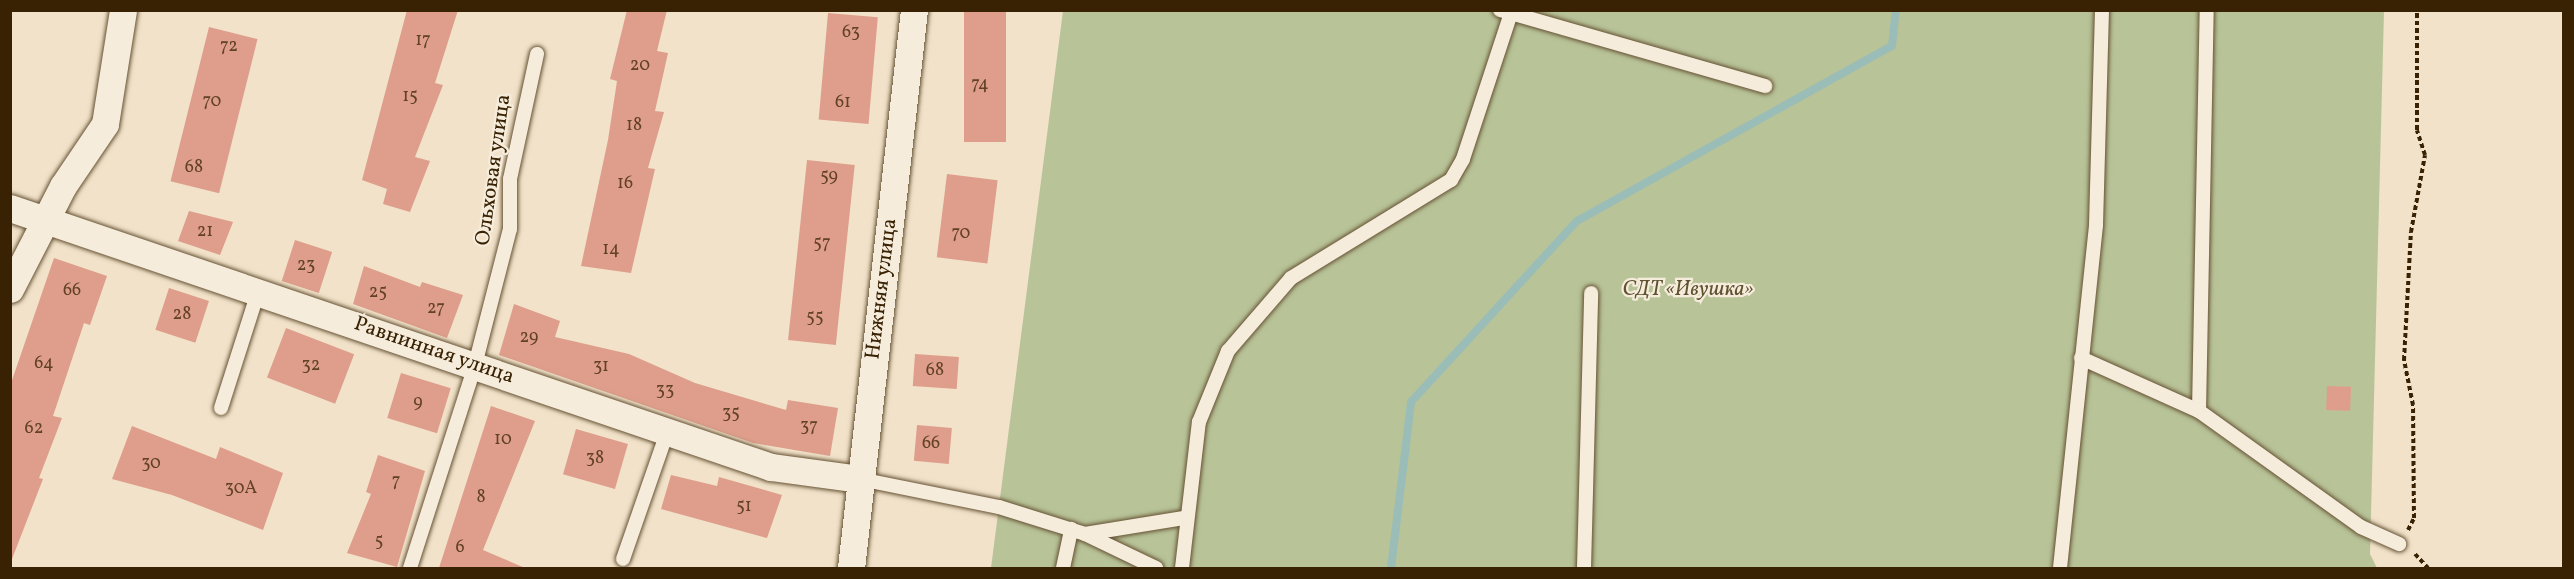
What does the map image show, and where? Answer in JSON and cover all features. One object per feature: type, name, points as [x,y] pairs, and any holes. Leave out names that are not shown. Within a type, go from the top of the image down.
[{"type":"street","points":[[10,289],[46,220],[105,124],[123,10]]},
{"type":"street","name":"Нижняя улица","points":[[851,568],[914,10]]},
{"type":"street","name":"Равнинная улица","points":[[10,208],[771,467],[860,478]]},
{"type":"lane","points":[[2060,568],[2096,225],[2102,10]]},
{"type":"lane","points":[[2199,411],[2207,10]]},
{"type":"lane","points":[[1182,568],[1184,518],[1199,422],[1228,351],[1291,278],[1451,180],[1507,12],[1765,86]]},
{"type":"lane","name":"Ольховая улица","points":[[410,568],[475,365],[510,229],[510,179],[537,54]]},
{"type":"lane","points":[[221,408],[258,292]]},
{"type":"lane","points":[[1584,568],[1591,293]]},
{"type":"lane","points":[[2081,358],[2199,411],[2361,527],[2399,544]]},
{"type":"lane","points":[[623,559],[667,433]]},
{"type":"lane","points":[[860,478],[988,504],[1071,529],[1156,568]]},
{"type":"lane","points":[[1085,534],[1184,518]]},
{"type":"lane","points":[[1063,568],[1071,529]]},
{"type":"path","points":[[2399,544],[2414,519],[2413,405],[2404,360],[2411,232],[2425,155],[2417,130],[2417,10]]},
{"type":"green space","name":"СДТ «Ивушка»","points":[[1063,11],[2384,11],[2370,554],[2377,568],[991,568]]},
{"type":"building","points":[[407,10],[458,10],[435,83],[443,85],[415,157],[430,161],[410,212],[383,204],[387,189],[362,180]]},
{"type":"building","points":[[627,10],[667,10],[657,51],[668,53],[655,111],[664,112],[648,168],[655,169],[631,273],[581,266],[608,140],[617,81],[610,79]]},
{"type":"building","points":[[964,10],[1006,10],[1006,142],[964,142]]},
{"type":"building","points":[[828,13],[878,17],[868,124],[819,120]]},
{"type":"building","points":[[209,27],[258,39],[219,193],[171,181]]},
{"type":"building","points":[[807,160],[855,165],[836,345],[788,340]]},
{"type":"building","points":[[947,174],[998,180],[987,264],[937,257]]},
{"type":"building","points":[[189,211],[233,222],[220,255],[178,241]]},
{"type":"building","points":[[295,240],[332,252],[319,293],[282,281]]},
{"type":"building","points":[[54,258],[107,276],[90,325],[84,323],[53,416],[62,418],[39,478],[43,479],[12,559],[10,386]]},
{"type":"building","points":[[364,266],[420,287],[422,282],[463,295],[447,338],[353,304]]},
{"type":"building","points":[[169,288],[209,301],[195,343],[155,330]]},
{"type":"building","points":[[514,304],[560,321],[555,337],[629,354],[695,383],[786,410],[788,400],[838,408],[830,456],[753,443],[499,355]]},
{"type":"building","points":[[286,328],[354,354],[335,404],[267,377]]},
{"type":"building","points":[[915,354],[959,357],[957,389],[913,386]]},
{"type":"building","points":[[401,373],[451,388],[437,433],[387,418]]},
{"type":"building","points":[[2327,386],[2351,387],[2350,411],[2326,410]]},
{"type":"building","points":[[491,406],[535,421],[483,550],[525,568],[439,568]]},
{"type":"building","points":[[917,425],[952,428],[949,464],[914,461]]},
{"type":"building","points":[[132,426],[216,459],[220,447],[283,473],[263,530],[172,495],[112,479]]},
{"type":"building","points":[[576,429],[628,444],[615,489],[563,474]]},
{"type":"building","points":[[378,455],[425,471],[397,567],[347,553],[371,494],[366,492]]},
{"type":"building","points":[[671,475],[717,486],[719,477],[782,495],[767,538],[661,509]]},
{"type":"waterway","points":[[1391,568],[1411,402],[1577,221],[1892,46],[1896,10]]}]
